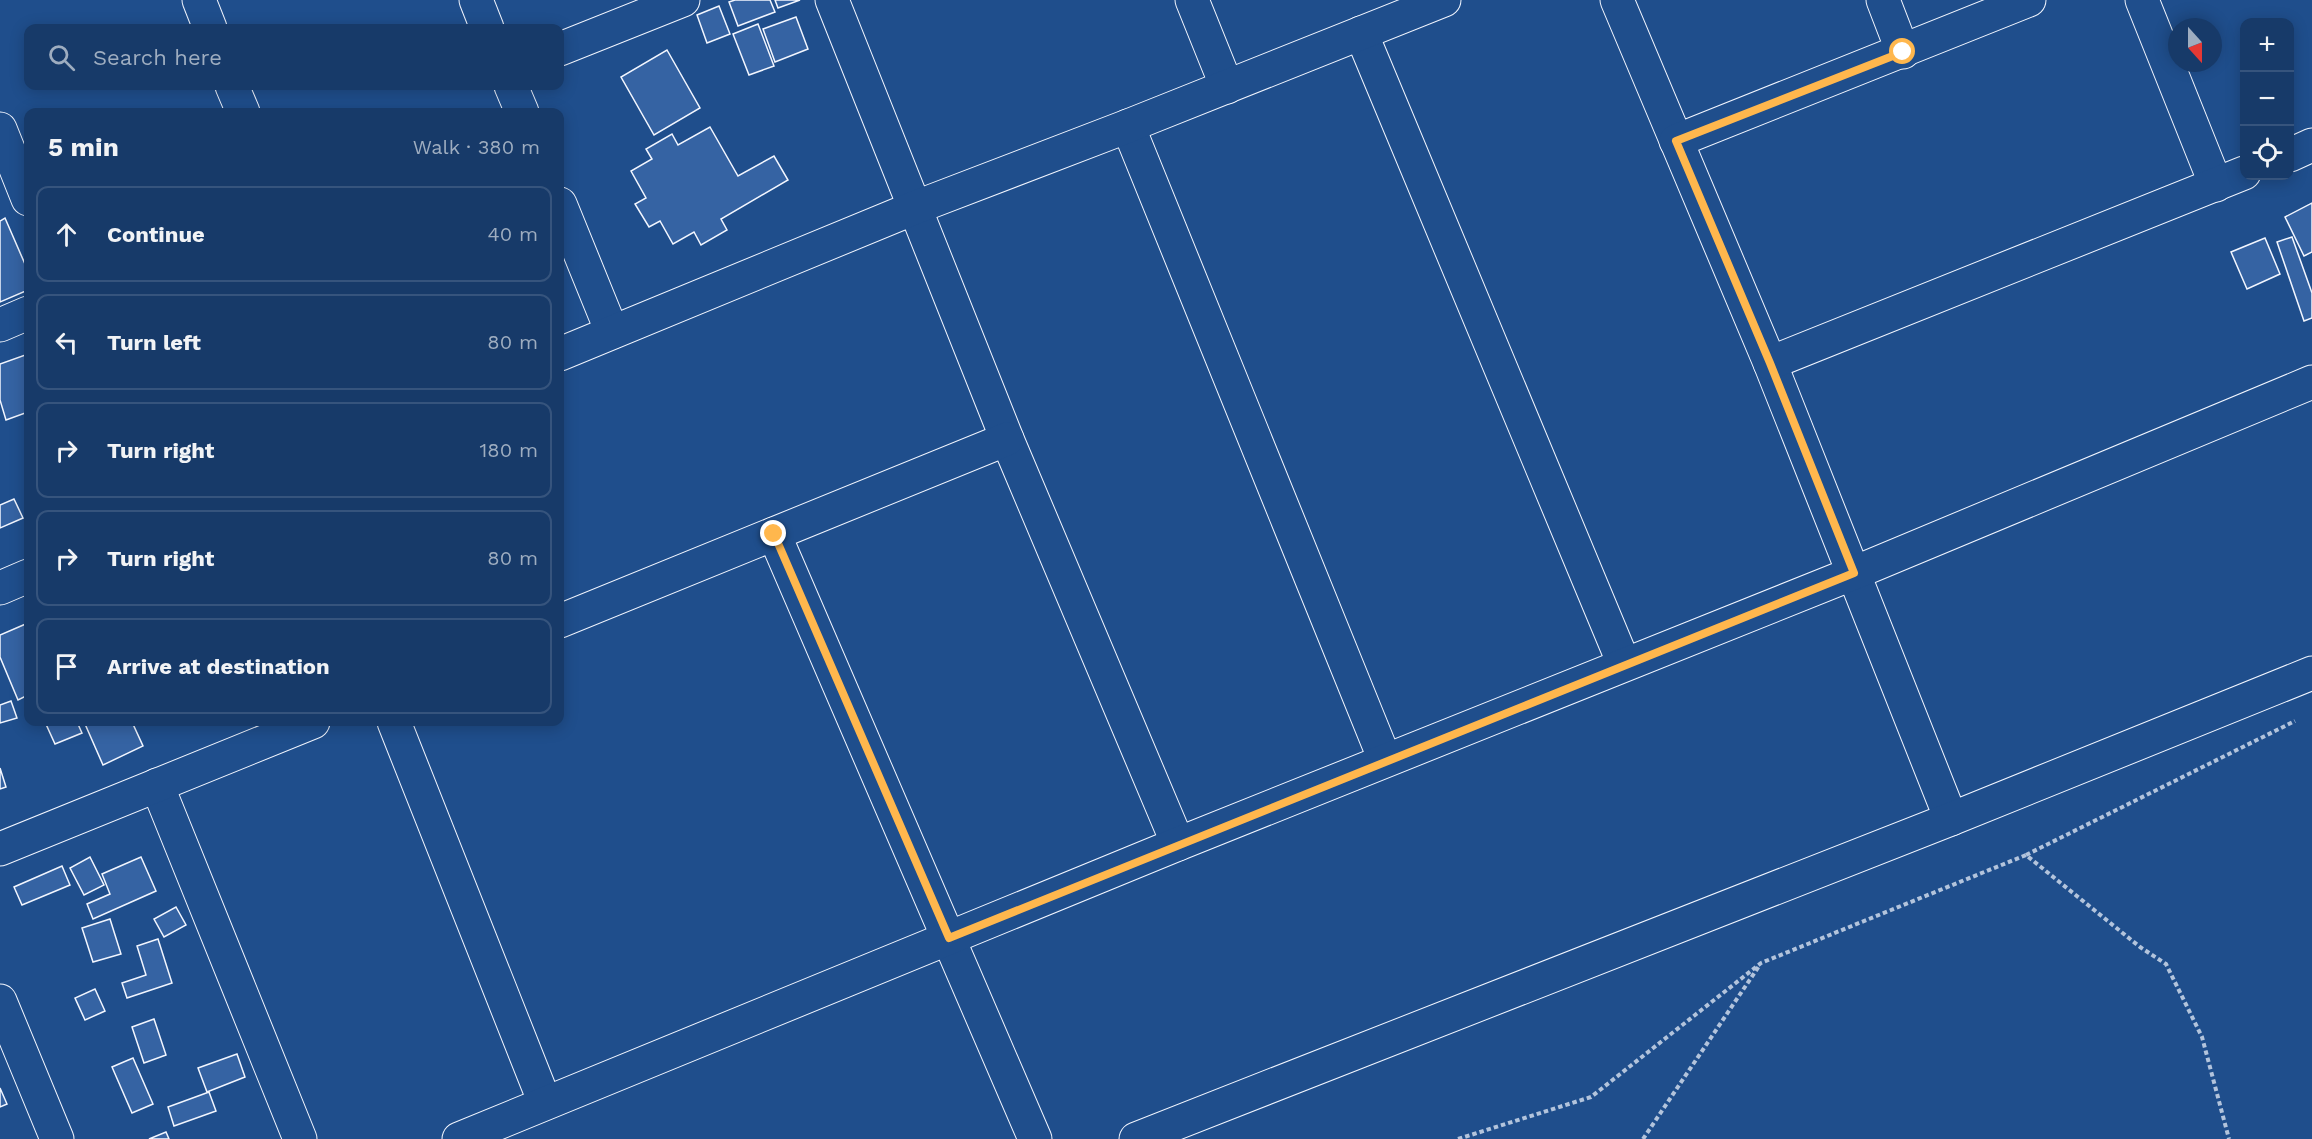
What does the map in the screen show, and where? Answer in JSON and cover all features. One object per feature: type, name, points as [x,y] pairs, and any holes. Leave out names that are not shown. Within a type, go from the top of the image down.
[{"type":"street","points":[[198,0],[208,24]]},
{"type":"street","points":[[476,0],[486,24]]},
{"type":"street","points":[[564,47],[683,0]]},
{"type":"street","points":[[832,0],[1007,439],[1178,844]]},
{"type":"street","points":[[1192,0],[1227,87]]},
{"type":"street","points":[[564,352],[914,208],[1128,126],[1444,0]]},
{"type":"street","points":[[1617,0],[1770,363],[1951,819]]},
{"type":"street","points":[[1883,0],[1903,52]]},
{"type":"street","points":[[1676,141],[2029,0]]},
{"type":"street","points":[[1770,363],[2230,179],[2142,0]]},
{"type":"street","points":[[1361,33],[1624,664]]},
{"type":"street","points":[[234,90],[241,108]]},
{"type":"street","points":[[512,90],[520,108]]},
{"type":"street","points":[[1128,126],[1385,760]]},
{"type":"street","points":[[0,129],[24,190]]},
{"type":"street","points":[[2294,152],[2312,145]]},
{"type":"street","points":[[564,214],[612,332]]},
{"type":"street","points":[[0,325],[24,315]]},
{"type":"street","points":[[459,1139],[1385,760],[1854,573],[2312,382]]},
{"type":"street","points":[[564,619],[1007,439]]},
{"type":"street","points":[[774,534],[1035,1139]]},
{"type":"street","points":[[0,588],[24,578]]},
{"type":"street","points":[[1136,1139],[1951,819],[2312,673]]},
{"type":"street","points":[[0,849],[303,726]]},
{"type":"street","points":[[396,726],[545,1103]]},
{"type":"street","points":[[158,785],[300,1139]]},
{"type":"street","points":[[0,1001],[57,1139]]},
{"type":"path","points":[[1458,1139],[1591,1097],[1761,963],[2026,855],[2300,719]]},
{"type":"path","points":[[2026,855],[2140,947],[2166,964],[2202,1037],[2229,1139]]},
{"type":"path","points":[[1643,1139],[1761,963]]},
{"type":"building","points":[[770,0],[775,12],[738,26],[729,2]]},
{"type":"building","points":[[775,0],[800,0],[778,8]]},
{"type":"building","points":[[719,6],[730,34],[707,43],[697,15]]},
{"type":"building","points":[[796,17],[808,49],[775,62],[763,29]]},
{"type":"building","points":[[758,24],[774,66],[749,75],[733,34]]},
{"type":"building","points":[[667,50],[700,108],[654,135],[621,77]]},
{"type":"building","points":[[710,127],[738,176],[774,156],[788,180],[721,219],[727,230],[701,245],[694,232],[673,244],[660,221],[649,227],[635,204],[646,198],[631,171],[652,159],[646,149],[672,134],[678,145]]},
{"type":"building","points":[[2312,203],[2312,252],[2304,256],[2285,217]]},
{"type":"building","points":[[5,218],[24,262],[24,292],[0,302],[0,221]]},
{"type":"building","points":[[2292,237],[2312,293],[2312,318],[2304,321],[2277,242]]},
{"type":"building","points":[[2265,238],[2280,274],[2247,289],[2231,252]]},
{"type":"building","points":[[24,355],[24,413],[6,420],[0,400],[0,364]]},
{"type":"building","points":[[14,499],[23,518],[0,528],[0,505]]},
{"type":"building","points":[[24,625],[24,697],[18,700],[0,657],[0,635]]},
{"type":"building","points":[[11,701],[17,718],[0,723],[0,705]]},
{"type":"building","points":[[47,726],[79,726],[82,733],[55,744]]},
{"type":"building","points":[[86,726],[134,726],[143,746],[103,765]]},
{"type":"building","points":[[0,768],[6,787],[0,789]]},
{"type":"building","points":[[90,857],[104,885],[84,895],[70,868]]},
{"type":"building","points":[[141,857],[156,891],[93,919],[87,904],[110,894],[102,874]]},
{"type":"building","points":[[62,866],[70,885],[22,905],[14,887]]},
{"type":"building","points":[[176,907],[186,925],[164,937],[154,919]]},
{"type":"building","points":[[110,919],[121,954],[93,962],[82,928]]},
{"type":"building","points":[[158,939],[172,983],[127,998],[122,983],[146,975],[137,946]]},
{"type":"building","points":[[95,989],[105,1011],[85,1020],[75,998]]},
{"type":"building","points":[[154,1019],[166,1055],[144,1063],[132,1027]]},
{"type":"building","points":[[237,1054],[245,1077],[207,1092],[198,1068]]},
{"type":"building","points":[[133,1058],[153,1104],[132,1113],[112,1067]]},
{"type":"building","points":[[0,1088],[7,1104],[0,1107]]},
{"type":"building","points":[[209,1092],[216,1111],[174,1126],[168,1107]]},
{"type":"building","points":[[166,1132],[169,1139],[149,1139]]},
{"type":"route","points":[[774,534],[949,938],[1854,573],[1770,363],[1676,141],[1903,52]]}]
